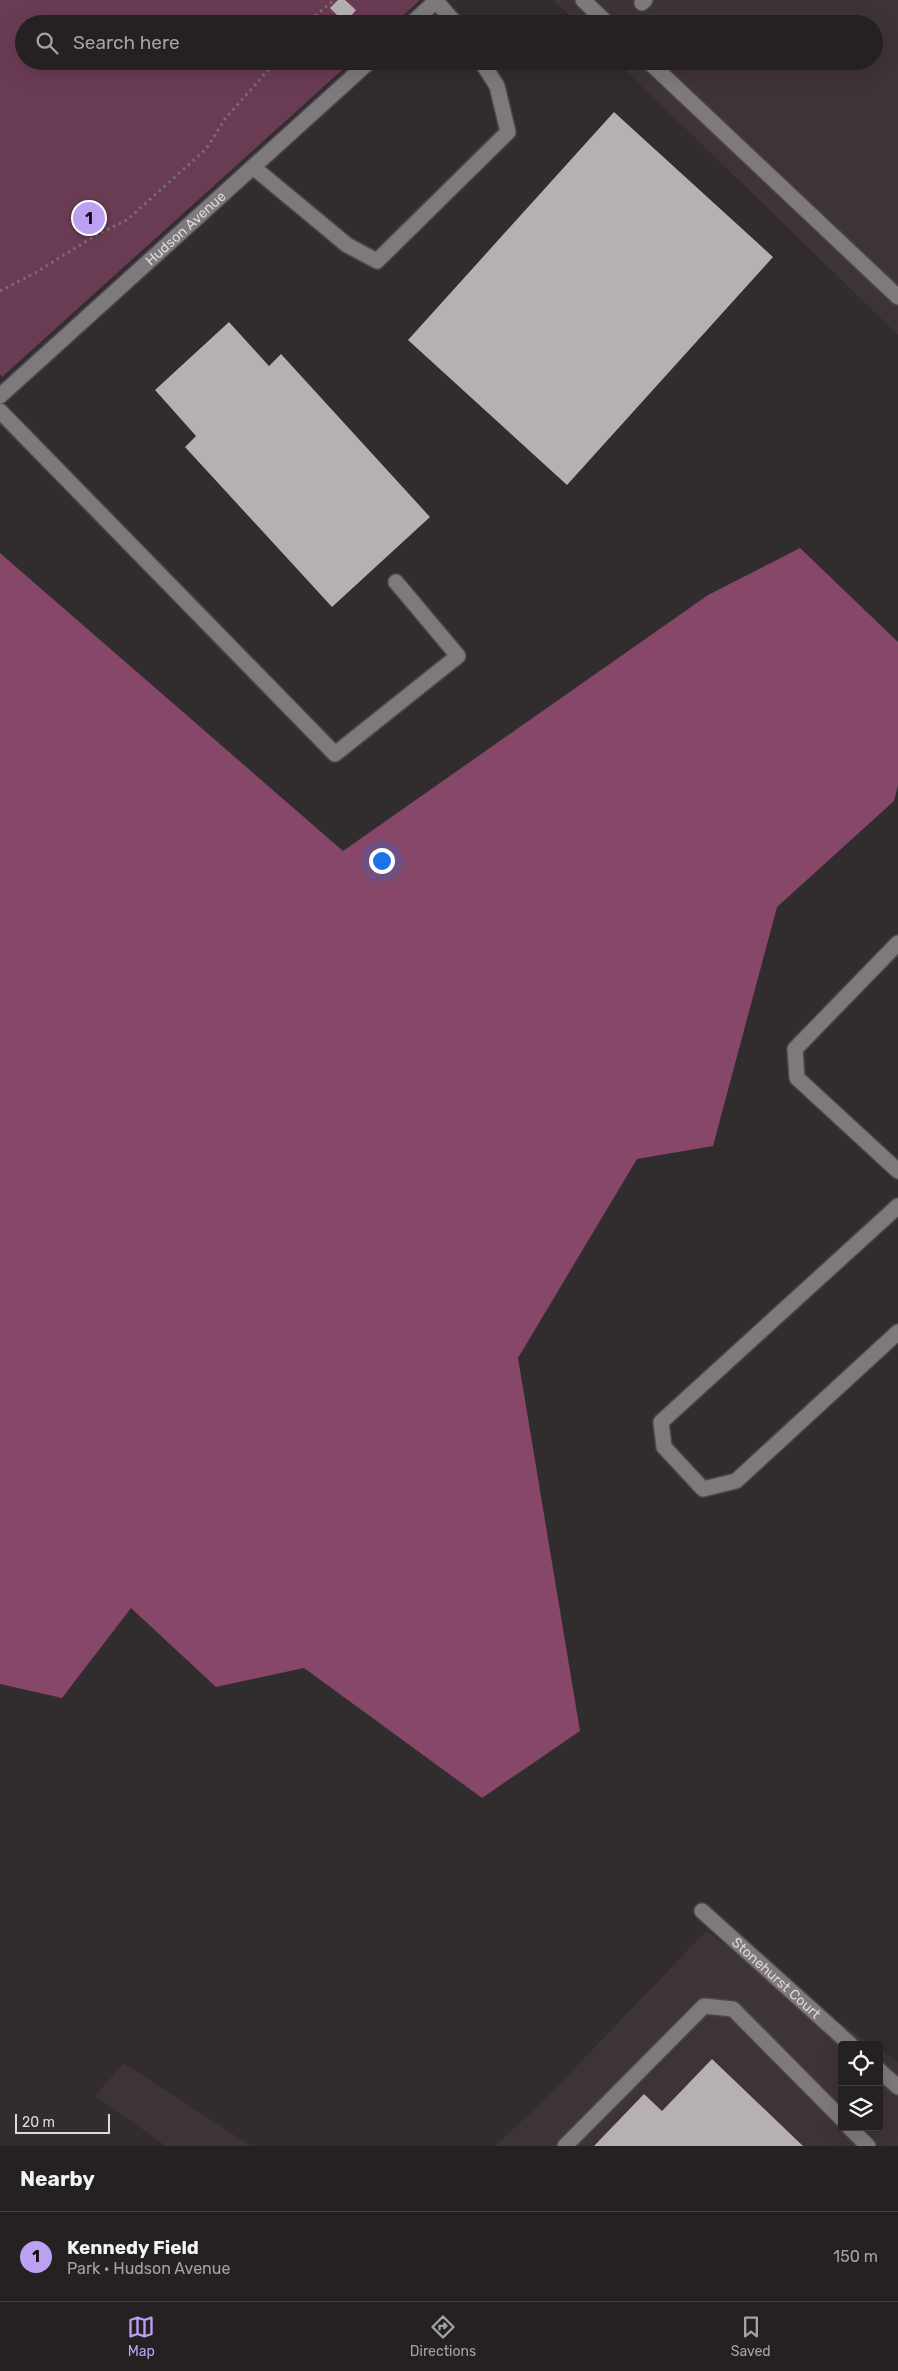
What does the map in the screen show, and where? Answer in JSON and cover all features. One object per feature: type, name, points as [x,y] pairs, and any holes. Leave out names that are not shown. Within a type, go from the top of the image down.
[{"type":"street","points":[[421,15],[437,0],[449,15]]},
{"type":"street","points":[[583,0],[599,15]]},
{"type":"street","name":"Hudson Avenue","points":[[0,396],[360,70]]},
{"type":"street","points":[[253,167],[347,245],[377,261],[508,132],[497,86],[487,70]]},
{"type":"street","points":[[658,70],[898,297]]},
{"type":"street","points":[[0,411],[335,754],[458,656],[396,582]]},
{"type":"street","points":[[898,943],[795,1049],[796,1078],[898,1171]]},
{"type":"street","points":[[898,1206],[661,1422],[664,1447],[703,1488],[736,1481],[898,1332]]},
{"type":"street","name":"Stonehurst Court","points":[[702,1912],[847,2041]]},
{"type":"street","points":[[565,2146],[704,2006],[733,2009],[838,2115]]},
{"type":"street","points":[[883,2074],[898,2087]]},
{"type":"street","points":[[854,2131],[868,2146]]},
{"type":"path","points":[[316,15],[334,0]]},
{"type":"path","points":[[0,291],[35,273],[98,234],[127,220],[206,149],[225,119],[268,70]]},
{"type":"shaded area","points":[[0,0],[420,0],[404,15],[15,15],[15,70],[342,70],[2,377],[0,374]]},
{"type":"shaded area","points":[[553,0],[898,0],[898,335],[625,70],[883,70],[883,15],[569,15]]},
{"type":"shaded area","points":[[800,548],[898,642],[898,785],[894,801],[777,907],[713,1146],[637,1159],[518,1358],[580,1731],[482,1798],[304,1668],[216,1687],[131,1608],[62,1698],[0,1684],[0,553],[343,851],[708,595]]},
{"type":"shaded area","points":[[706,1931],[867,2041],[838,2041],[838,2131],[883,2131],[883,2052],[898,2062],[898,2146],[495,2146],[546,2098]]},
{"type":"shaded area","points":[[124,2063],[251,2146],[166,2146],[95,2096]]},
{"type":"building","points":[[338,0],[345,0],[356,10],[352,15],[337,15],[330,8]]},
{"type":"building","points":[[614,112],[773,257],[567,485],[408,340]]},
{"type":"building","points":[[229,322],[269,366],[281,354],[430,517],[332,607],[185,447],[196,436],[155,390]]},
{"type":"building","points":[[712,2059],[803,2146],[594,2146],[644,2094],[662,2111]]},
{"type":"place","name":"Kennedy Field","points":[[89,218]]}]
